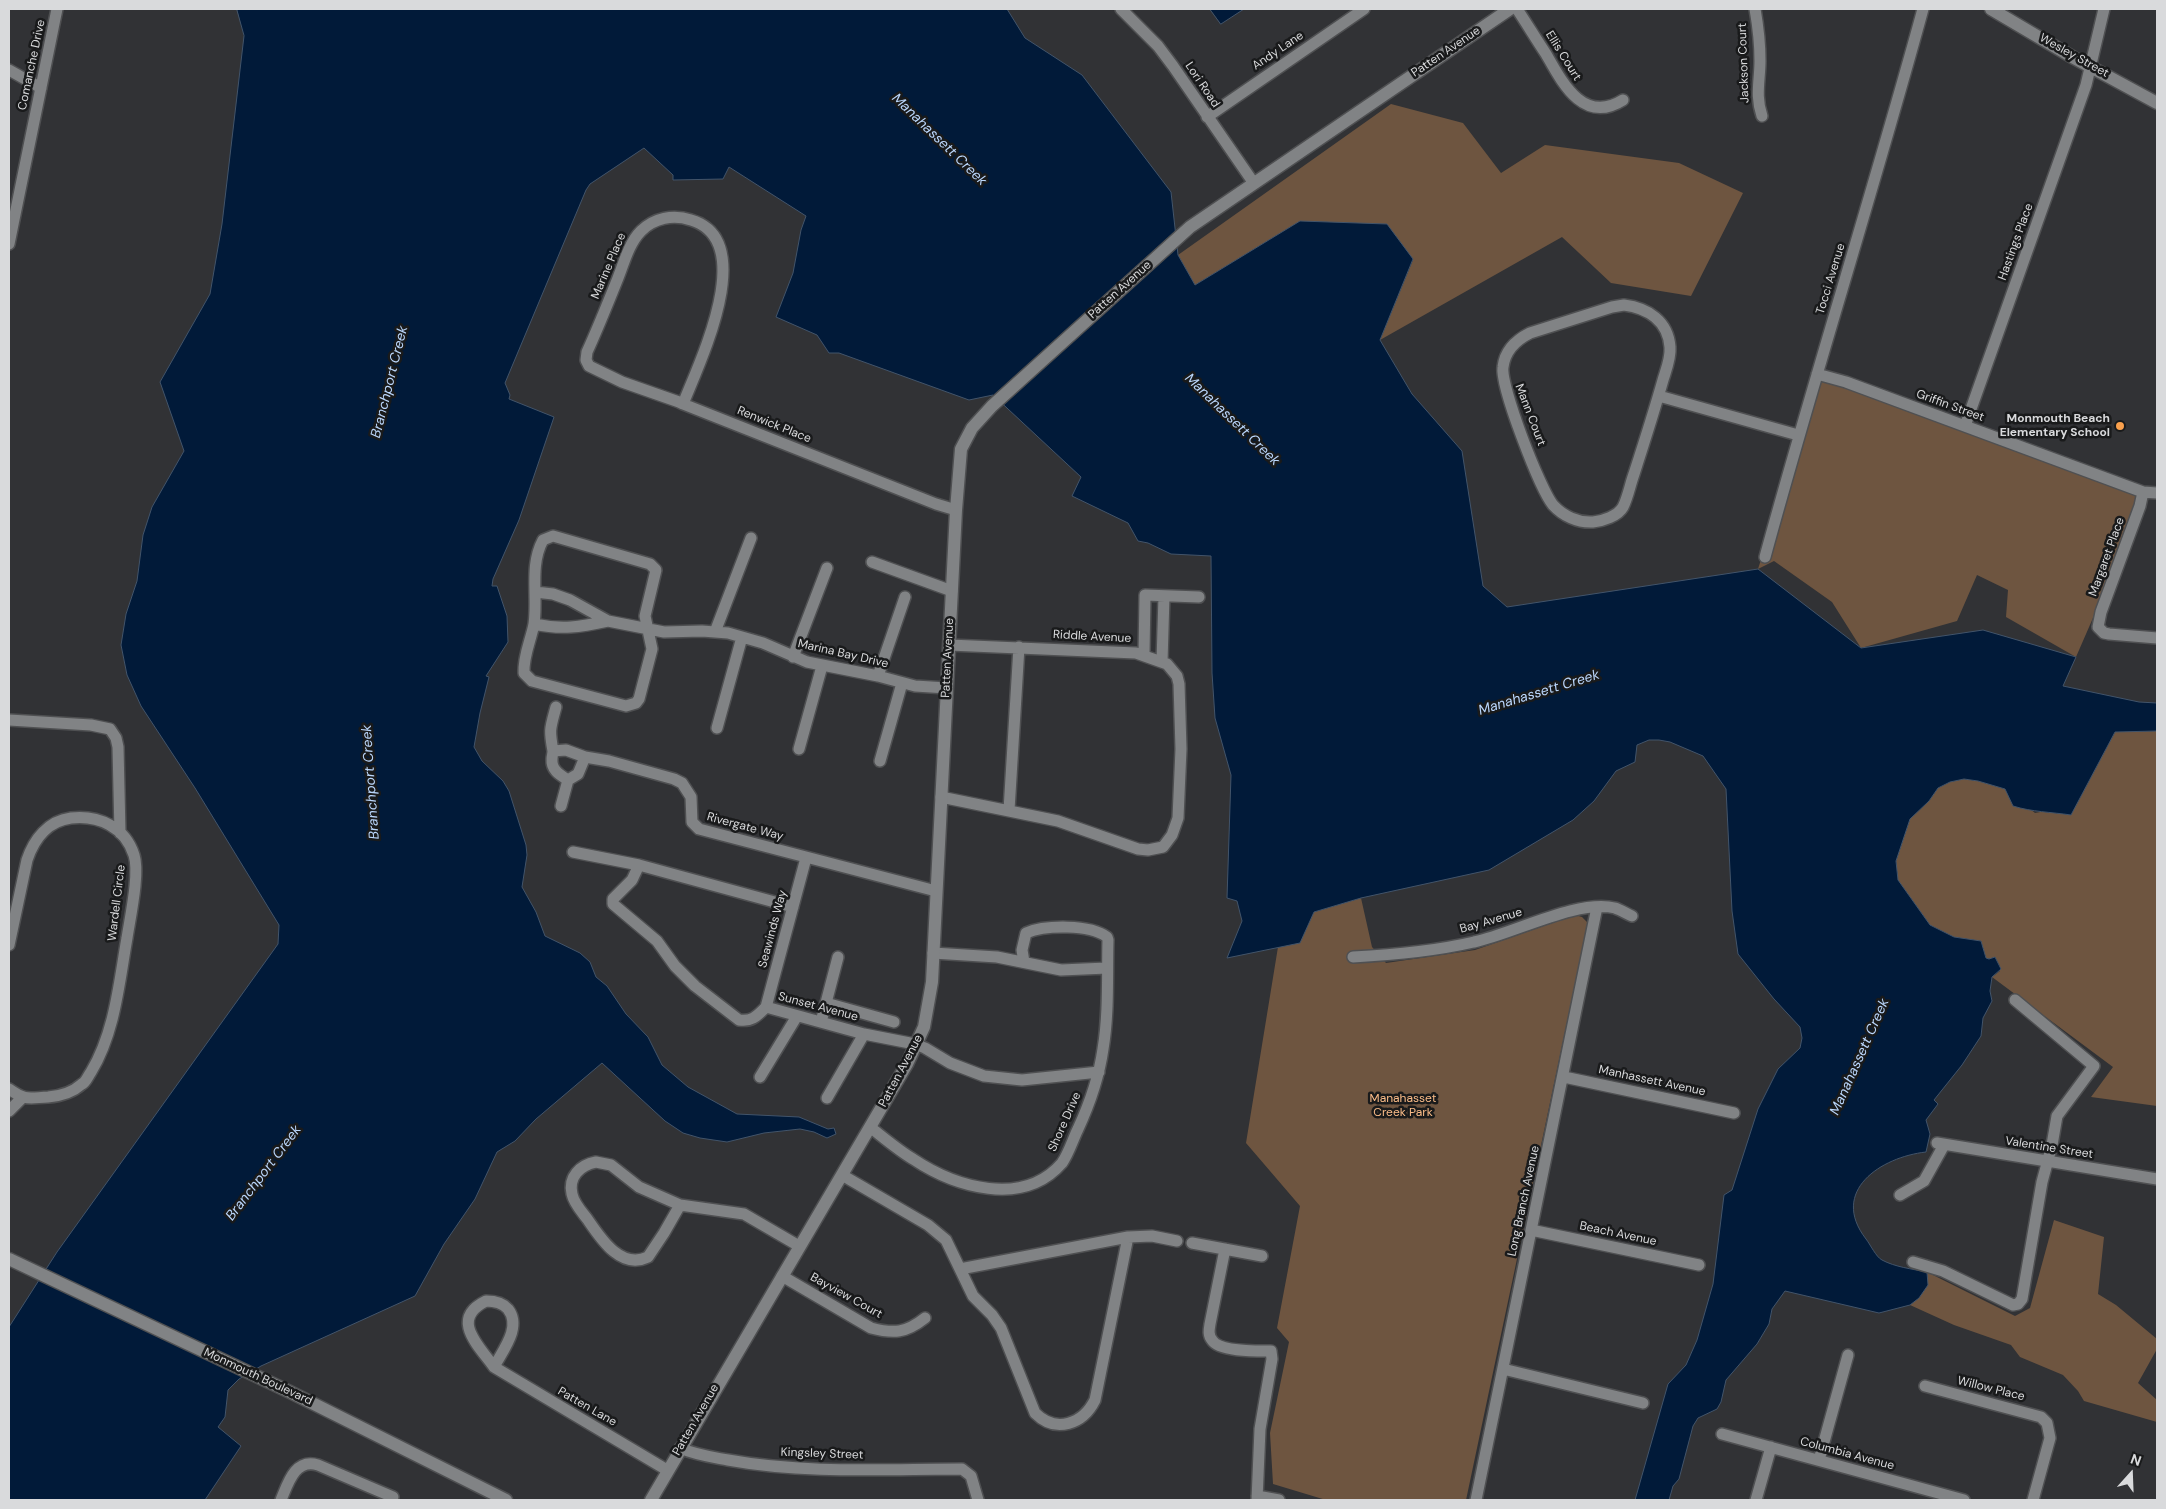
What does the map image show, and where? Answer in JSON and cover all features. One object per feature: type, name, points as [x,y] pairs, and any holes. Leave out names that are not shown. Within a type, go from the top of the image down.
[{"type":"street","name":"Comanche Drive","points":[[9,244],[13,202],[41,88],[57,9]]},
{"type":"street","name":"Lori Road","points":[[1121,9],[1158,46],[1253,182]]},
{"type":"street","name":"Andy Lane","points":[[1207,117],[1364,9]]},
{"type":"street","name":"Patten Avenue","points":[[651,1500],[907,1064],[924,1027],[932,982],[956,510],[961,449],[972,428],[992,406],[1190,227],[1253,182],[1510,9]]},
{"type":"street","name":"Ellis Court","points":[[1517,9],[1564,85],[1578,100],[1591,106],[1603,108],[1623,100]]},
{"type":"street","name":"Jackson Court","points":[[1755,9],[1759,34],[1760,63],[1758,98],[1762,116]]},
{"type":"street","name":"Tocci Avenue","points":[[1766,557],[1798,435],[1886,144],[1923,9]]},
{"type":"street","name":"Wesley Street","points":[[1991,9],[2157,103]]},
{"type":"street","name":"Hastings Place","points":[[1965,426],[2086,85],[2104,9]]},
{"type":"street","points":[[9,70],[41,88]]},
{"type":"street","name":"Marine Place","points":[[586,360],[586,352],[629,250],[640,231],[648,225],[666,218],[687,218],[697,221],[706,226],[718,240],[724,265],[714,322],[683,404]]},
{"type":"street","name":"Mann Court","points":[[1636,306],[1652,314],[1660,321],[1667,334],[1670,356],[1659,396],[1623,507],[1611,516],[1601,520],[1580,521],[1560,512],[1547,495],[1508,399],[1502,376],[1503,365],[1510,349],[1518,340],[1530,333],[1612,307],[1636,306]]},
{"type":"street","name":"Renwick Place","points":[[586,360],[592,369],[956,510]]},
{"type":"street","name":"Griffin Street","points":[[1817,374],[1846,382],[2143,492],[2157,494]]},
{"type":"street","points":[[1659,396],[1798,435]]},
{"type":"street","name":"Margaret Place","points":[[2143,492],[2140,506],[2099,622],[2100,630],[2109,634],[2157,638]]},
{"type":"street","points":[[553,536],[650,564],[656,570],[645,616],[652,649],[645,679],[636,702],[626,706],[532,681],[527,678],[524,668],[534,624],[534,572],[541,544],[547,537],[553,536]]},
{"type":"street","points":[[715,632],[751,538]]},
{"type":"street","points":[[872,562],[952,591]]},
{"type":"street","points":[[793,657],[827,568]]},
{"type":"street","name":"Marina Bay Drive","points":[[535,592],[553,594],[570,600],[608,621],[664,632],[715,632],[742,637],[822,666],[878,676],[915,686],[947,688]]},
{"type":"street","points":[[1144,654],[1145,595],[1199,596]]},
{"type":"street","points":[[941,796],[1058,821],[1138,849],[1163,847],[1172,835],[1178,818],[1181,749],[1180,684],[1172,669],[1162,662],[1164,596]]},
{"type":"street","points":[[878,676],[905,597]]},
{"type":"street","points":[[534,624],[573,628],[608,621]]},
{"type":"street","points":[[717,728],[742,637]]},
{"type":"street","name":"Riddle Avenue","points":[[949,645],[1098,650],[1144,654],[1162,662]]},
{"type":"street","points":[[1010,810],[1019,647]]},
{"type":"street","points":[[799,749],[822,666]]},
{"type":"street","points":[[880,761],[902,683]]},
{"type":"street","points":[[556,707],[549,734],[553,751],[551,760],[558,774],[568,780]]},
{"type":"street","points":[[9,720],[91,725],[110,730],[116,738],[118,747],[120,833]]},
{"type":"street","name":"Rivergate Way","points":[[553,751],[566,750],[585,757],[609,761],[674,779],[682,783],[691,797],[692,822],[699,829],[936,891]]},
{"type":"street","points":[[561,806],[568,780],[578,774],[585,757]]},
{"type":"street","name":"Wardell Circle","points":[[9,945],[27,860],[31,848],[41,834],[59,822],[83,817],[100,820],[120,833],[130,844],[134,855],[134,892],[119,987],[106,1043],[84,1084],[63,1096],[22,1098]]},
{"type":"street","points":[[573,852],[639,865],[793,907]]},
{"type":"street","name":"Seawinds Way","points":[[766,1007],[806,858]]},
{"type":"street","name":"Sunset Avenue","points":[[639,865],[632,880],[613,899],[614,906],[657,941],[675,966],[695,986],[739,1020],[747,1021],[754,1019],[766,1007],[864,1034],[915,1044],[967,1071],[1001,1079],[1022,1080],[1099,1072]]},
{"type":"street","name":"Bay Avenue","points":[[1353,958],[1398,954],[1476,942],[1577,910],[1597,907],[1615,908],[1632,916]]},
{"type":"street","name":"Long Branch Avenue","points":[[1476,1500],[1564,1077],[1597,907]]},
{"type":"street","name":"Shore Drive","points":[[870,1127],[902,1152],[937,1173],[958,1181],[986,1188],[1004,1190],[1021,1188],[1039,1181],[1050,1174],[1064,1159],[1090,1102],[1099,1072],[1105,1034],[1107,937],[1098,931],[1042,928],[1026,933],[1022,950],[1024,962]]},
{"type":"street","points":[[933,953],[997,957],[1024,962],[1041,968],[1061,970],[1107,968]]},
{"type":"street","points":[[820,1022],[838,957]]},
{"type":"street","points":[[1913,1262],[1943,1271],[2013,1305],[2022,1299],[2042,1182],[2059,1110],[2094,1066],[2015,1000]]},
{"type":"street","points":[[826,1003],[894,1022]]},
{"type":"street","points":[[760,1077],[797,1016]]},
{"type":"street","points":[[827,1098],[864,1034]]},
{"type":"street","name":"Manhassett Avenue","points":[[1564,1077],[1734,1113]]},
{"type":"street","points":[[9,1089],[22,1098],[9,1111]]},
{"type":"street","name":"Valentine Street","points":[[1900,1195],[1924,1181],[1941,1144],[2157,1179]]},
{"type":"street","points":[[680,1205],[652,1253],[638,1260],[628,1259],[608,1248],[574,1200],[572,1180],[581,1168],[588,1164],[604,1163],[611,1165],[640,1187],[680,1205],[744,1214],[799,1246]]},
{"type":"street","points":[[842,1175],[935,1230],[946,1240],[973,1296],[992,1315],[1001,1328],[1035,1413],[1041,1419],[1051,1424],[1066,1424],[1084,1416],[1095,1400],[1128,1237]]},
{"type":"street","name":"Beach Avenue","points":[[1532,1230],[1699,1264]]},
{"type":"street","points":[[960,1269],[1128,1237],[1152,1236],[1176,1241]]},
{"type":"street","points":[[1192,1243],[1262,1256]]},
{"type":"street","points":[[1226,1249],[1209,1334],[1212,1341],[1218,1346],[1271,1351],[1272,1367],[1258,1446],[1257,1498],[1279,1500]]},
{"type":"street","name":"Monmouth Boulevard","points":[[9,1259],[290,1392],[506,1500]]},
{"type":"street","name":"Bayview Court","points":[[782,1276],[876,1330],[902,1331],[911,1329],[925,1318]]},
{"type":"street","name":"Patten Lane","points":[[494,1367],[512,1332],[513,1324],[509,1310],[504,1305],[491,1301],[478,1305],[473,1310],[468,1322],[471,1336],[494,1367],[667,1470]]},
{"type":"street","points":[[1819,1460],[1848,1355]]},
{"type":"street","points":[[1503,1369],[1643,1403]]},
{"type":"street","name":"Willow Place","points":[[1925,1386],[2036,1414],[2048,1429],[2033,1500]]},
{"type":"street","name":"Columbia Avenue","points":[[1722,1434],[1964,1500]]},
{"type":"street","points":[[1756,1500],[1771,1447]]},
{"type":"street","name":"Kingsley Street","points":[[680,1448],[692,1454],[768,1466],[965,1470],[971,1476],[978,1500]]},
{"type":"street","points":[[281,1500],[295,1470],[308,1464],[318,1465],[395,1499]]},
{"type":"street","points":[[1916,1500],[1920,1488]]},
{"type":"green space","points":[[1391,104],[1463,123],[1501,173],[1545,145],[1679,163],[1743,193],[1691,296],[1611,283],[1562,237],[1380,340],[1413,260],[1300,221],[1195,285],[1178,255]]},
{"type":"green space","points":[[1820,374],[2146,496],[2076,657],[2006,617],[2008,590],[1977,575],[1957,621],[1861,648],[1832,602],[1774,561],[1758,569]]},
{"type":"green space","points":[[2157,731],[2157,1106],[2091,1097],[2113,1067],[1992,977],[2000,971],[2000,966],[1995,957],[1986,958],[1981,941],[1954,937],[1930,925],[1898,880],[1896,861],[1910,819],[1929,801],[1938,788],[1950,782],[1964,779],[1978,781],[2005,789],[2035,813],[2046,811],[2071,815],[2115,732]]},
{"type":"green space","name":"Manahasset Creek Park","points":[[1361,898],[1372,947],[1386,963],[1475,950],[1575,915],[1582,917],[1588,923],[1466,1500],[1326,1500],[1273,1484],[1270,1433],[1289,1342],[1277,1328],[1300,1206],[1246,1143],[1278,947],[1300,942],[1314,912]]},
{"type":"green space","points":[[2054,1220],[2104,1237],[2098,1294],[2116,1305],[2157,1339],[2157,1349],[2138,1383],[2157,1400],[2157,1422],[2084,1401],[2078,1391],[2063,1375],[2020,1357],[2011,1345],[1954,1325],[1910,1305],[1927,1272],[2015,1316],[2030,1308]]},
{"type":"water","points":[[237,9],[1007,9],[1025,38],[1082,75],[1171,192],[1178,255],[1195,285],[1300,221],[1387,224],[1413,259],[1380,340],[1412,394],[1462,451],[1483,586],[1507,607],[1758,569],[1861,648],[1983,630],[2076,657],[2063,686],[2139,702],[2157,703],[2157,731],[2115,732],[2071,815],[2034,811],[2013,806],[2005,789],[1964,779],[1950,782],[1938,788],[1929,801],[1910,819],[1896,861],[1898,880],[1930,925],[1954,937],[1981,941],[1986,958],[1995,957],[2001,969],[1992,977],[1990,991],[1992,1001],[1983,1018],[1981,1036],[1962,1065],[1934,1100],[1938,1104],[1926,1120],[1930,1134],[1926,1152],[1909,1155],[1877,1169],[1865,1179],[1857,1192],[1853,1206],[1856,1222],[1882,1260],[1904,1268],[1927,1272],[1928,1285],[1919,1298],[1910,1305],[1879,1313],[1785,1291],[1772,1309],[1769,1324],[1757,1344],[1726,1380],[1721,1402],[1717,1409],[1698,1418],[1693,1426],[1679,1479],[1673,1486],[1669,1500],[1635,1500],[1668,1384],[1686,1365],[1697,1340],[1713,1284],[1724,1195],[1732,1190],[1758,1109],[1778,1069],[1800,1048],[1802,1038],[1800,1027],[1774,999],[1738,954],[1732,911],[1726,789],[1703,756],[1670,742],[1659,740],[1649,740],[1637,745],[1635,762],[1616,771],[1594,801],[1573,820],[1489,870],[1361,898],[1314,912],[1300,943],[1227,958],[1242,921],[1237,901],[1227,898],[1231,775],[1215,718],[1212,673],[1211,556],[1171,554],[1148,543],[1138,541],[1128,523],[1072,496],[1081,477],[993,395],[969,400],[839,353],[829,353],[817,335],[776,317],[793,273],[801,230],[806,216],[729,167],[723,179],[673,180],[673,175],[644,148],[590,184],[586,190],[505,383],[510,395],[509,399],[554,417],[519,520],[493,579],[492,586],[497,586],[507,616],[508,642],[486,676],[489,677],[474,747],[482,761],[503,781],[509,791],[526,845],[527,855],[522,887],[536,912],[545,936],[580,953],[590,962],[596,977],[607,986],[626,1014],[648,1037],[662,1065],[688,1087],[737,1114],[799,1117],[828,1129],[834,1128],[836,1134],[827,1138],[814,1132],[800,1129],[764,1133],[727,1142],[683,1133],[665,1121],[602,1063],[536,1119],[515,1141],[497,1152],[475,1199],[444,1244],[415,1296],[261,1366],[239,1379],[228,1390],[225,1417],[218,1427],[241,1446],[205,1500],[9,1500],[9,1327],[57,1252],[278,944],[279,925],[195,788],[141,706],[127,675],[121,645],[126,614],[137,581],[143,535],[152,507],[184,451],[160,382],[210,294],[222,224],[244,36]]},
{"type":"water","points":[[1210,9],[1244,9],[1221,24]]},
{"type":"place","name":"Monmouth Beach Elementary School","points":[[2120,426]]},
{"type":"water label","name":"Manahassett Creek","points":[[939,140]]},
{"type":"water label","name":"Branchport Creek","points":[[390,382]]},
{"type":"water label","name":"Manahassett Creek","points":[[1232,420]]},
{"type":"water label","name":"Manahassett Creek","points":[[1539,693]]},
{"type":"water label","name":"Branchport Creek","points":[[371,782]]},
{"type":"water label","name":"Manahassett Creek","points":[[1860,1057]]},
{"type":"water label","name":"Branchport Creek","points":[[264,1173]]}]
